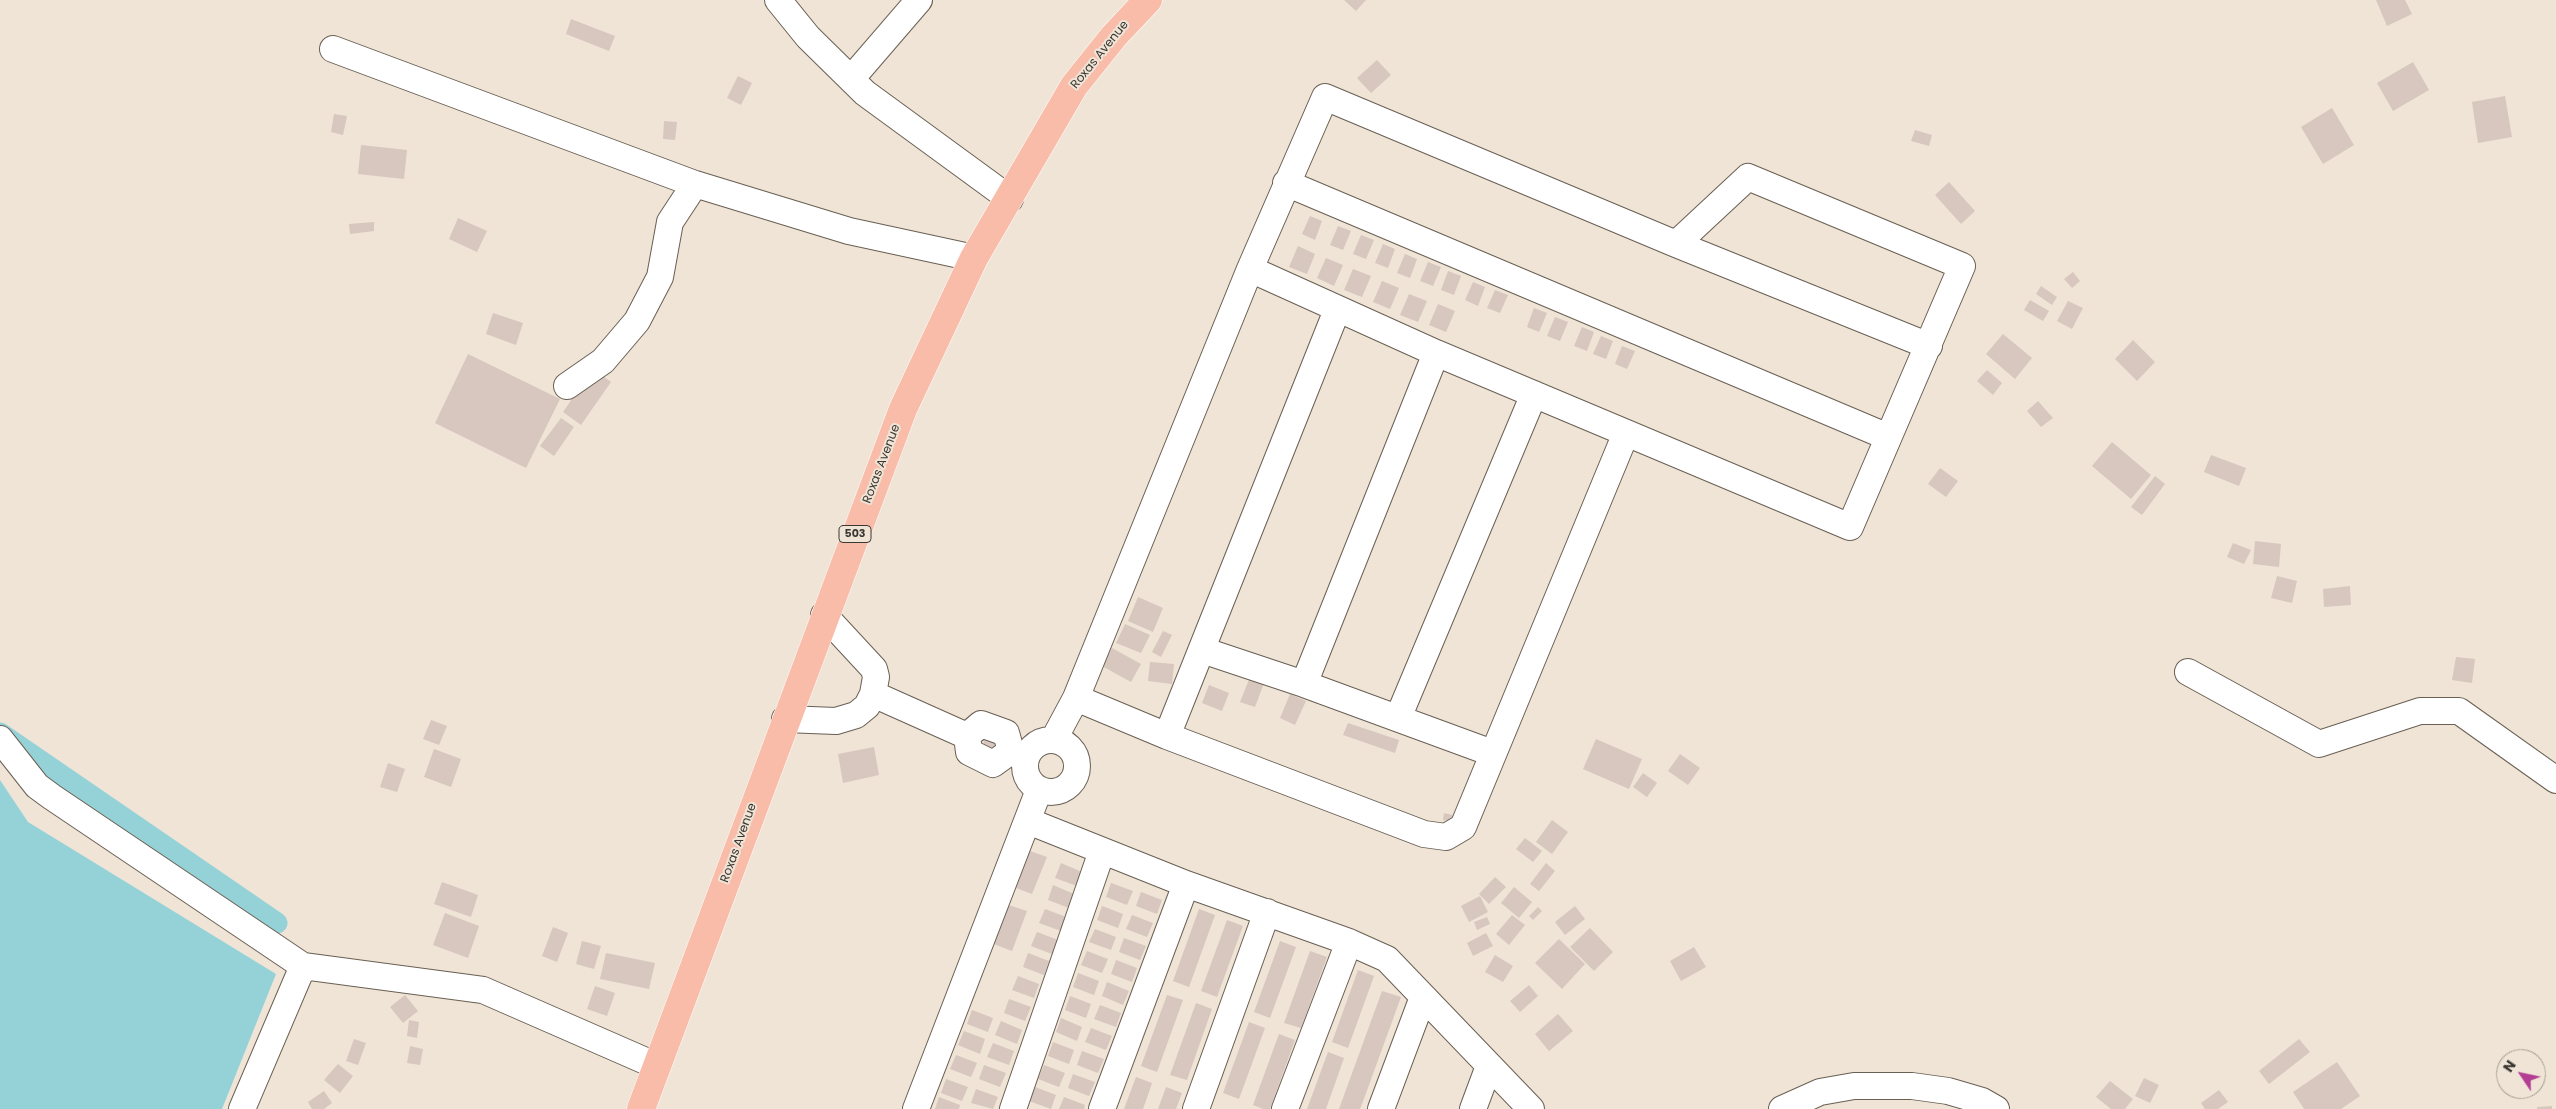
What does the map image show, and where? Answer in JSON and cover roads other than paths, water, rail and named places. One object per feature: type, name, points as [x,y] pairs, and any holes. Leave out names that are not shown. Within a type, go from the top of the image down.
[{"type":"main road","name":"Roxas Avenue","points":[[641,1109],[785,719],[903,408],[974,258],[1074,86],[1114,36],[1148,0]]},
{"type":"street","points":[[851,79],[919,0]]},
{"type":"street","points":[[785,3],[808,37],[865,93],[1010,198]]},
{"type":"street","points":[[334,49],[695,184],[849,231],[974,258]]},
{"type":"street","points":[[1054,739],[1076,698],[1250,269],[1325,97],[1676,244],[1929,346]]},
{"type":"street","points":[[1250,269],[1337,310],[1436,353],[1850,527],[1962,266],[1748,177],[1676,244]]},
{"type":"street","points":[[1286,183],[1888,437]]},
{"type":"street","points":[[567,386],[603,361],[638,322],[660,277],[670,222],[695,184]]},
{"type":"street","points":[[1167,736],[1337,310]]},
{"type":"street","points":[[1304,684],[1436,353]]},
{"type":"street","points":[[1398,718],[1534,394]]},
{"type":"street","points":[[1076,698],[1167,736],[1424,834],[1446,837],[1462,827],[1626,432]]},
{"type":"street","points":[[785,719],[836,721],[856,715],[867,706],[874,694],[874,669],[824,615]]},
{"type":"street","points":[[1202,650],[1304,684],[1492,753]]},
{"type":"street","points":[[2188,672],[2319,744],[2420,711],[2459,711],[2556,780]]},
{"type":"street","points":[[874,694],[967,736],[969,752],[994,764],[1018,754],[1037,743],[1054,739],[1064,742],[1076,755],[1077,773],[1066,788],[1057,792],[1039,790],[1027,776],[1018,754]]},
{"type":"street","points":[[0,739],[38,786],[52,797],[303,966],[483,990],[657,1066]]},
{"type":"street","points":[[916,1109],[1039,790]]},
{"type":"street","points":[[1028,821],[1186,884],[1349,942],[1387,959],[1531,1109]]},
{"type":"street","points":[[1013,1109],[1102,851]]},
{"type":"street","points":[[1102,1109],[1186,884]]},
{"type":"street","points":[[1196,1109],[1267,912]]},
{"type":"street","points":[[1285,1109],[1349,942]]},
{"type":"street","points":[[242,1109],[303,966]]},
{"type":"street","points":[[1381,1109],[1423,997]]},
{"type":"street","points":[[1473,1109],[1489,1066]]},
{"type":"street","points":[[1782,1109],[1820,1092],[1854,1086],[1912,1086],[1948,1091],[1982,1101],[1996,1109]]},
{"type":"water","points":[[0,780],[28,822],[276,974],[222,1109],[0,1109]]},
{"type":"waterway","points":[[0,733],[277,923]]}]
